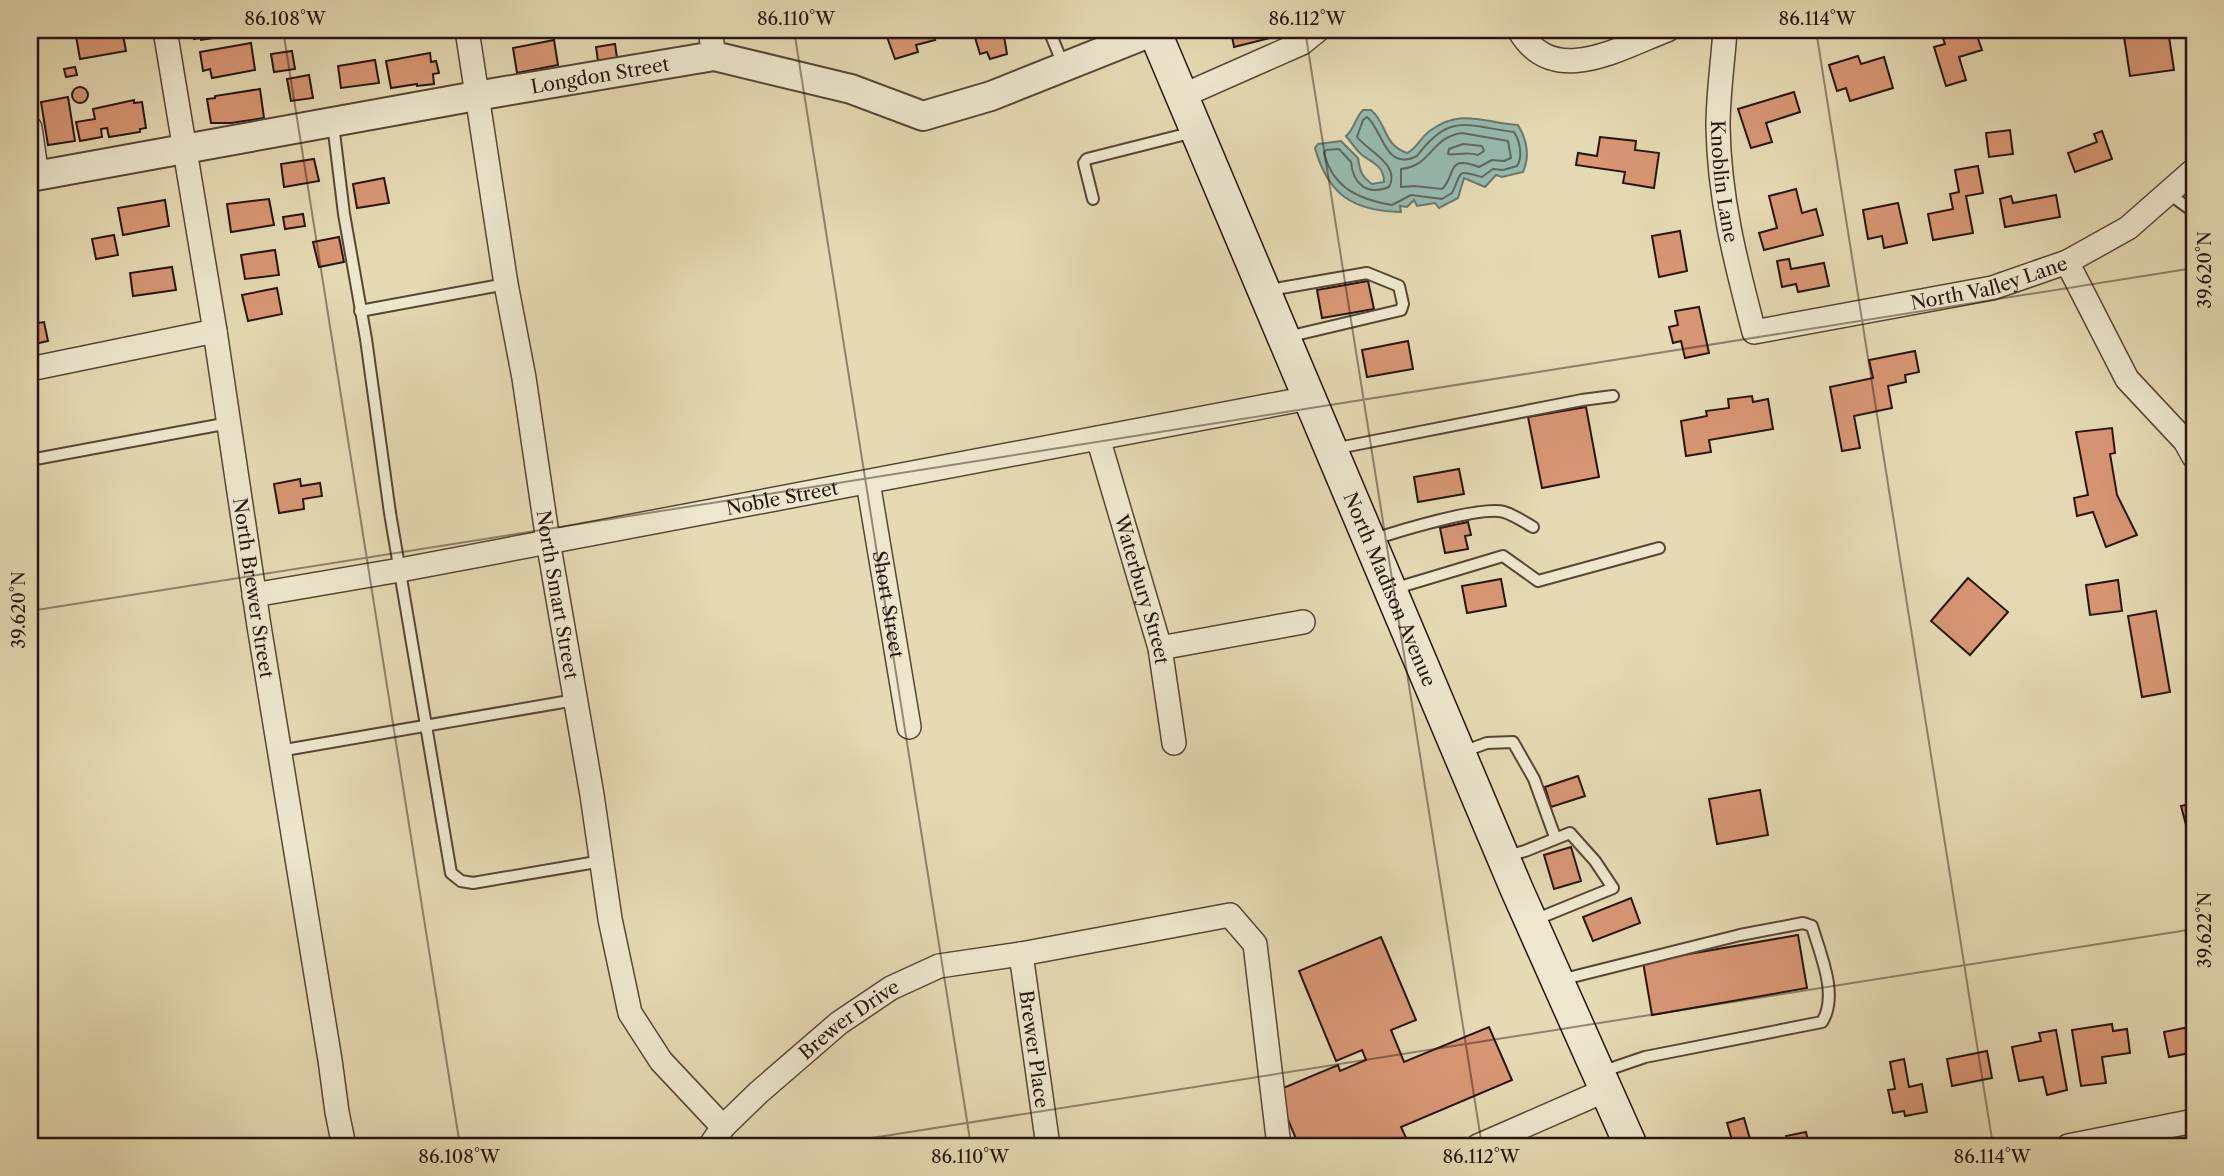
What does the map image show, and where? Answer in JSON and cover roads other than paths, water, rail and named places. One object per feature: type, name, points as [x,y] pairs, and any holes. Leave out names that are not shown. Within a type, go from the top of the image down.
[{"type":"main road","name":"North Madison Avenue","points":[[1154,31],[1503,856],[1631,1146]]},
{"type":"street","name":"North Brewer Street","points":[[165,30],[344,1146]]},
{"type":"street","name":"North Smart Street","points":[[467,30],[610,919],[630,1013],[661,1061],[717,1137]]},
{"type":"street","points":[[1181,96],[1302,43],[1318,30]]},
{"type":"street","points":[[1523,37],[1549,58],[1567,62],[1587,60],[1667,30]]},
{"type":"street","name":"Knoblin Lane","points":[[1725,30],[1718,125],[1724,195],[1729,233],[1754,332]]},
{"type":"street","name":"Longdon Street","points":[[33,176],[476,96],[712,43],[923,116],[991,96],[1154,31]]},
{"type":"street","points":[[30,128],[33,176]]},
{"type":"street","name":"North Valley Lane","points":[[1754,332],[1992,288],[2067,262],[2129,228],[2194,170]]},
{"type":"street","points":[[2067,262],[2127,379],[2185,441],[2194,457]]},
{"type":"street","points":[[30,369],[215,331]]},
{"type":"street","name":"Noble Street","points":[[254,595],[400,570],[1309,398]]},
{"type":"street","name":"Waterbury Street","points":[[1098,438],[1160,648],[1174,743]]},
{"type":"street","name":"Short Street","points":[[868,482],[909,727]]},
{"type":"street","points":[[1160,648],[1303,622]]},
{"type":"street","name":"Brewer Drive","points":[[717,1137],[796,1059],[839,1023],[891,988],[939,966],[1021,954],[1230,915],[1255,944],[1279,1146]]},
{"type":"street","name":"Brewer Place","points":[[1021,954],[1048,1146]]},
{"type":"street","points":[[1478,1146],[1602,1082]]},
{"type":"street","points":[[2078,1145],[2194,1121]]},
{"type":"lane","points":[[1049,30],[1064,67]]},
{"type":"lane","points":[[333,123],[344,214],[400,570],[451,873],[461,881],[473,883],[602,861]]},
{"type":"lane","points":[[1093,199],[1084,163],[1087,159],[1196,131]]},
{"type":"lane","points":[[2168,193],[2194,212]]},
{"type":"lane","points":[[1265,294],[1282,288],[1367,273],[1399,286],[1403,304],[1401,310],[1283,338]]},
{"type":"lane","points":[[360,311],[506,284]]},
{"type":"lane","points":[[1330,449],[1613,396]]},
{"type":"lane","points":[[30,460],[229,423]]},
{"type":"lane","points":[[1369,541],[1401,530],[1486,511],[1503,511],[1533,527]]},
{"type":"lane","points":[[1390,590],[1503,556],[1538,581],[1659,548]]},
{"type":"lane","points":[[279,751],[575,700]]},
{"type":"lane","points":[[1460,753],[1487,743],[1513,742],[1534,779],[1555,838]]},
{"type":"lane","points":[[1503,856],[1525,851],[1570,833],[1595,861],[1613,888],[1532,921]]},
{"type":"lane","points":[[1558,980],[1751,933],[1803,923],[1812,926],[1829,994],[1830,1010],[1822,1022],[1645,1057],[1602,1082]]},
{"type":"water","points":[[1363,110],[1371,110],[1394,145],[1407,153],[1431,130],[1453,120],[1463,118],[1518,125],[1526,148],[1523,172],[1502,177],[1496,175],[1485,187],[1464,178],[1458,198],[1439,208],[1435,203],[1417,206],[1414,200],[1407,207],[1400,206],[1401,212],[1356,204],[1335,189],[1320,164],[1315,148],[1318,144],[1341,141],[1358,158],[1365,178],[1372,184],[1384,182],[1380,169],[1360,153],[1346,136]]}]
